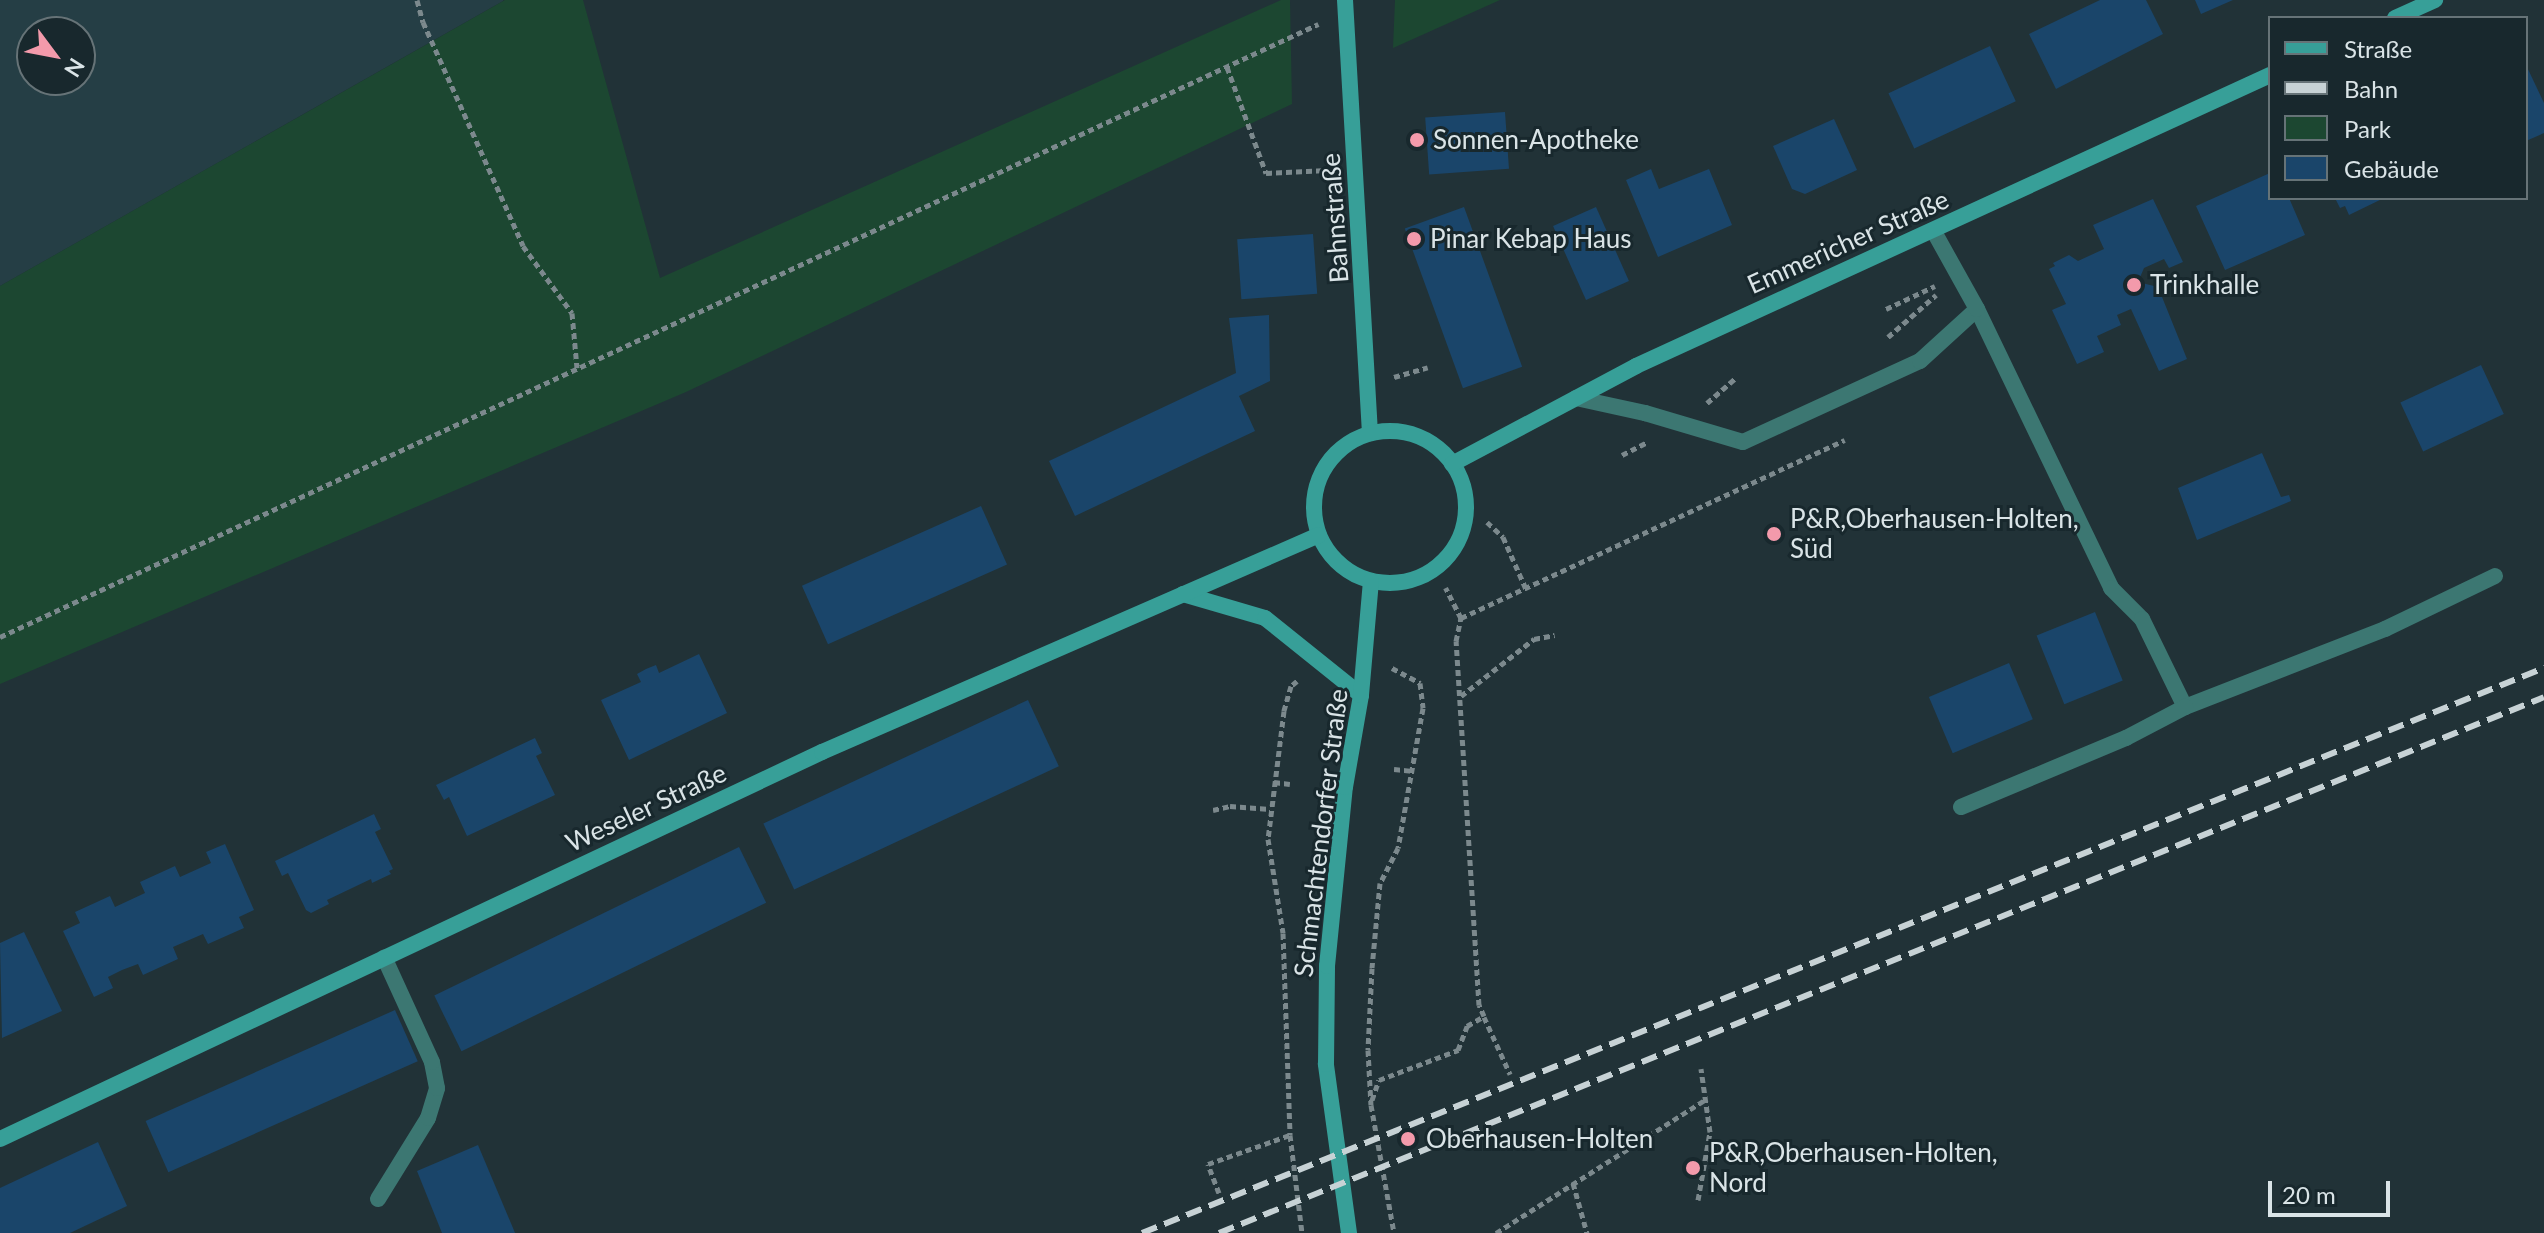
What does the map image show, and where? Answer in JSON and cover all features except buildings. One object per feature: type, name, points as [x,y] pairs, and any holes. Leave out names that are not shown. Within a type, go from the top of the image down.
[{"type":"main road","points":[[2399,16],[2435,0]]},
{"type":"main road","name":"Bahnstraße","points":[[1345,6],[1370,433]]},
{"type":"main road","name":"Emmericher Straße","points":[[1452,464],[1636,366],[2268,76]]},
{"type":"main road","points":[[1370,433],[1411,433],[1440,449],[1452,464],[1463,489],[1466,509],[1462,529],[1452,550],[1426,574],[1397,582],[1371,581],[1337,561],[1319,535],[1314,509],[1324,472],[1347,445],[1370,433]]},
{"type":"main road","name":"Weseler Straße","points":[[0,1139],[883,724],[1319,535]]},
{"type":"main road","name":"Schmachtendorfer Straße","points":[[1349,1233],[1330,1103],[1327,991],[1345,787],[1361,695],[1371,581]]},
{"type":"main road","points":[[1183,594],[1265,618],[1361,695]]},
{"type":"lane","points":[[1933,230],[1977,309],[2111,588],[2142,619],[2185,707]]},
{"type":"lane","points":[[1576,398],[1645,413],[1743,442],[1920,361],[1977,309]]},
{"type":"lane","points":[[1961,807],[2126,738],[2185,707],[2385,629],[2495,576]]},
{"type":"lane","points":[[378,1199],[428,1118],[437,1088],[432,1062],[384,957]]},
{"type":"path","points":[[417,0],[423,22],[523,246],[572,313],[577,368]]},
{"type":"path","points":[[0,637],[1227,67],[1345,6]]},
{"type":"path","points":[[1227,67],[1266,173],[1356,169]]},
{"type":"path","points":[[1886,309],[1958,276]]},
{"type":"path","points":[[1888,337],[1958,276]]},
{"type":"path","points":[[1461,618],[1845,440]]},
{"type":"path","points":[[1487,522],[1503,537],[1526,589]]},
{"type":"path","points":[[1446,588],[1461,618],[1456,641],[1479,1005],[1510,1074]]},
{"type":"path","points":[[1460,697],[1534,639],[1555,635]]},
{"type":"path","points":[[1394,1233],[1371,1105],[1368,1050],[1380,883],[1398,848],[1423,708],[1420,683]]},
{"type":"path","points":[[1291,686],[1284,711],[1268,839],[1283,933],[1290,1135],[1302,1233]]},
{"type":"path","points":[[1394,769],[1412,771]]},
{"type":"path","points":[[1274,782],[1290,784]]},
{"type":"path","points":[[1213,810],[1230,806],[1270,809]]},
{"type":"path","points":[[1371,1105],[1379,1080],[1458,1050],[1467,1026],[1484,1016]]},
{"type":"path","points":[[1698,1200],[1710,1132],[1701,1069]]},
{"type":"path","points":[[1496,1233],[1705,1100]]},
{"type":"path","points":[[1219,1193],[1208,1164],[1290,1135]]},
{"type":"path","points":[[1573,1183],[1587,1233]]},
{"type":"shaded area","points":[[0,0],[503,1],[0,286]]},
{"type":"green space","points":[[505,0],[583,0],[660,278],[1281,0],[1290,0],[1292,104],[686,392],[0,684],[0,286]]},
{"type":"green space","points":[[1395,0],[1500,0],[1393,48]]},
{"type":"railway","points":[[1142,1233],[2544,668]]},
{"type":"railway","points":[[1219,1233],[2544,697]]},
{"type":"place","name":"Sonnen-Apotheke","points":[[1417,140]]},
{"type":"place","name":"Pinar Kebap Haus","points":[[1414,239]]},
{"type":"place","name":"Trinkhalle","points":[[2134,285]]},
{"type":"place","name":"P&R,Oberhausen-Holten, Süd","points":[[1774,534]]},
{"type":"place","name":"Oberhausen-Holten","points":[[1408,1139]]},
{"type":"place","name":"P&R,Oberhausen-Holten, Nord","points":[[1693,1168]]}]
